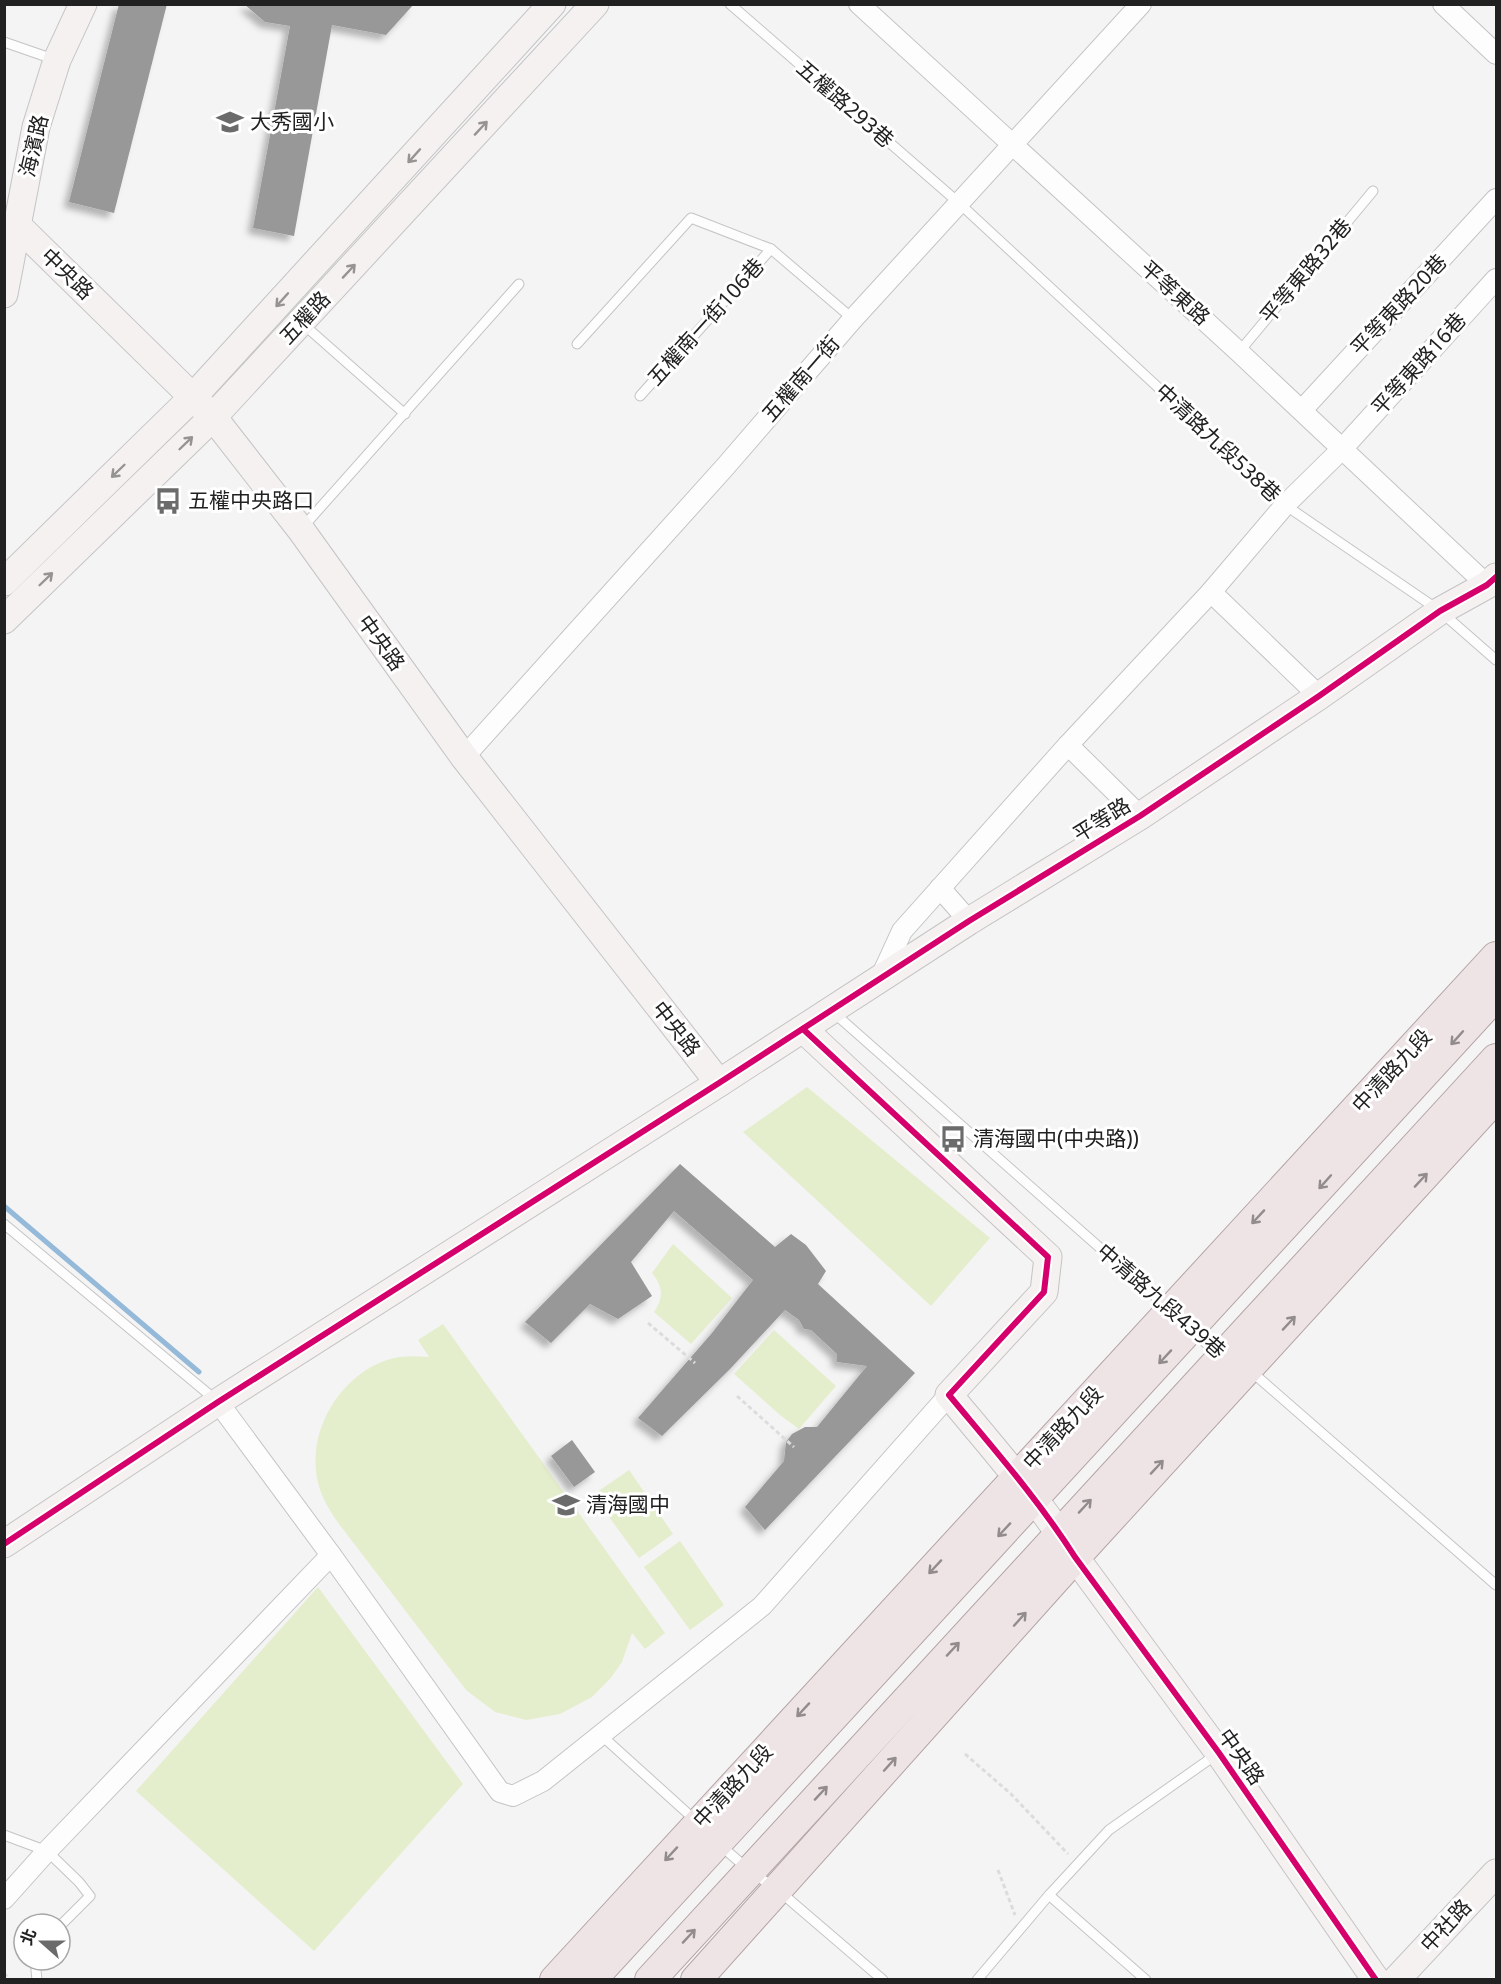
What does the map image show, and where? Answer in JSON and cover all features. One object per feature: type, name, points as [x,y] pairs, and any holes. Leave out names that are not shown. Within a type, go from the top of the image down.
[{"type":"main road","name":"中清路九段","points":[[1181,1320],[1497,957]]},
{"type":"main road","name":"中清路九段","points":[[555,1980],[708,1833],[1181,1320],[1497,995]]},
{"type":"main road","points":[[650,1980],[750,1871],[1068,1545],[1235,1363],[1497,1059]]},
{"type":"main road","points":[[1235,1363],[1497,1097]]},
{"type":"main road","points":[[696,1980],[778,1890],[1068,1545]]},
{"type":"main road","name":"中清路九段","points":[[591,1980],[708,1833]]},
{"type":"street","name":"海濱路","points":[[4,294],[11,220],[36,127],[57,60],[83,4]]},
{"type":"street","name":"五權路","points":[[4,582],[193,398],[552,4]]},
{"type":"street","name":"五權路","points":[[4,620],[213,417],[595,4]]},
{"type":"street","name":"平等東路","points":[[859,4],[1342,449],[1492,581]]},
{"type":"street","name":"五權南一街","points":[[464,757],[725,467],[853,319],[1141,4]]},
{"type":"street","points":[[1443,4],[1497,54]]},
{"type":"street","points":[[503,58],[526,80]]},
{"type":"street","name":"平等東路20巷","points":[[1302,410],[1497,199]]},
{"type":"street","name":"中央路","points":[[11,220],[213,417],[301,530],[464,757],[719,1083]]},
{"type":"street","name":"平等東路16巷","points":[[880,979],[902,931],[1068,745],[1211,592],[1285,506],[1342,449],[1497,279]]},
{"type":"street","name":"平等路","points":[[4,1544],[218,1402],[969,921],[1140,816],[1319,696],[1440,610],[1492,581]]},
{"type":"street","points":[[1211,592],[1319,696]]},
{"type":"street","points":[[1068,745],[1140,816]]},
{"type":"street","points":[[940,888],[969,921]]},
{"type":"street","points":[[218,1402],[500,1792],[513,1796],[543,1781],[762,1605],[1044,1292],[1048,1257],[803,1029]]},
{"type":"street","name":"中央路","points":[[949,1395],[1068,1545],[1219,1753],[1376,1980]]},
{"type":"street","points":[[4,1899],[47,1851],[331,1556]]},
{"type":"street","name":"中社路","points":[[1396,1980],[1497,1873]]},
{"type":"lane","name":"五權路293巷","points":[[730,4],[959,202]]},
{"type":"lane","points":[[4,42],[57,60]]},
{"type":"lane","name":"平等東路32巷","points":[[1239,352],[1373,191]]},
{"type":"lane","name":"中清路九段538巷","points":[[959,202],[1285,506],[1440,610],[1497,660]]},
{"type":"lane","name":"五權南一街106巷","points":[[577,344],[691,218],[771,249],[853,319]]},
{"type":"lane","name":"五權南一街106巷","points":[[640,396],[771,249]]},
{"type":"lane","points":[[301,530],[519,284]]},
{"type":"lane","points":[[301,323],[405,414]]},
{"type":"lane","name":"中清路九段439巷","points":[[831,1010],[1181,1320],[1497,1585]]},
{"type":"lane","points":[[4,1224],[218,1402]]},
{"type":"lane","points":[[601,1735],[750,1871],[778,1890],[883,1980]]},
{"type":"lane","points":[[977,1980],[1049,1895],[1109,1830],[1219,1753]]},
{"type":"lane","points":[[4,1835],[47,1851],[79,1882],[90,1896],[72,1914]]},
{"type":"lane","points":[[1049,1895],[1146,1980]]},
{"type":"path","points":[[648,1323],[695,1363]]},
{"type":"path","points":[[737,1396],[794,1447]]},
{"type":"path","points":[[965,1754],[1011,1794],[1078,1864]]},
{"type":"path","points":[[998,1870],[1020,1928]]},
{"type":"path","points":[[4,1973],[10,1980]]},
{"type":"green space","points":[[807,1087],[990,1238],[931,1306],[743,1132]]},
{"type":"green space","points":[[673,1244],[732,1298],[691,1344],[654,1312],[661,1292],[652,1273]]},
{"type":"green space","points":[[443,1324],[665,1633],[645,1649],[632,1633],[622,1662],[610,1679],[592,1697],[560,1714],[526,1720],[495,1712],[466,1690],[339,1524],[325,1502],[318,1484],[315,1460],[318,1441],[323,1423],[342,1391],[370,1368],[392,1358],[429,1357],[418,1340]]},
{"type":"green space","points":[[774,1330],[836,1386],[799,1429],[734,1374]]},
{"type":"green space","points":[[629,1470],[673,1534],[639,1558],[593,1495]]},
{"type":"green space","points":[[680,1541],[724,1605],[690,1630],[644,1567]]},
{"type":"green space","points":[[318,1587],[463,1784],[314,1951],[136,1791]]},
{"type":"building","points":[[119,4],[167,4],[114,213],[69,202]]},
{"type":"building","points":[[244,4],[414,4],[386,35],[332,25],[294,236],[253,228],[290,26],[265,22]]},
{"type":"building","points":[[680,1164],[775,1247],[791,1234],[806,1245],[826,1271],[818,1284],[915,1373],[765,1530],[745,1507],[784,1461],[786,1442],[792,1434],[805,1427],[817,1427],[867,1366],[837,1362],[837,1354],[811,1330],[804,1329],[799,1320],[785,1310],[730,1369],[662,1436],[638,1418],[712,1333],[753,1280],[674,1211],[631,1262],[652,1296],[618,1319],[590,1304],[551,1343],[525,1322]]},
{"type":"building","points":[[572,1440],[595,1472],[574,1487],[551,1456]]},
{"type":"waterway","points":[[4,1206],[199,1372]]},
{"type":"cycle path","points":[[4,1544],[218,1402],[969,921],[1140,816],[1319,696],[1440,611],[1487,585],[1496,577]]},
{"type":"cycle path","points":[[803,1029],[1048,1257],[1044,1292],[949,1395],[1046,1515],[1219,1753],[1376,1980]]},
{"type":"place","name":"大秀國小","points":[[230,122]]},
{"type":"place","name":"五權中央路口","points":[[168,501]]},
{"type":"place","name":"清海國中(中央路))","points":[[953,1139]]},
{"type":"place","name":"清海國中","points":[[566,1505]]}]
